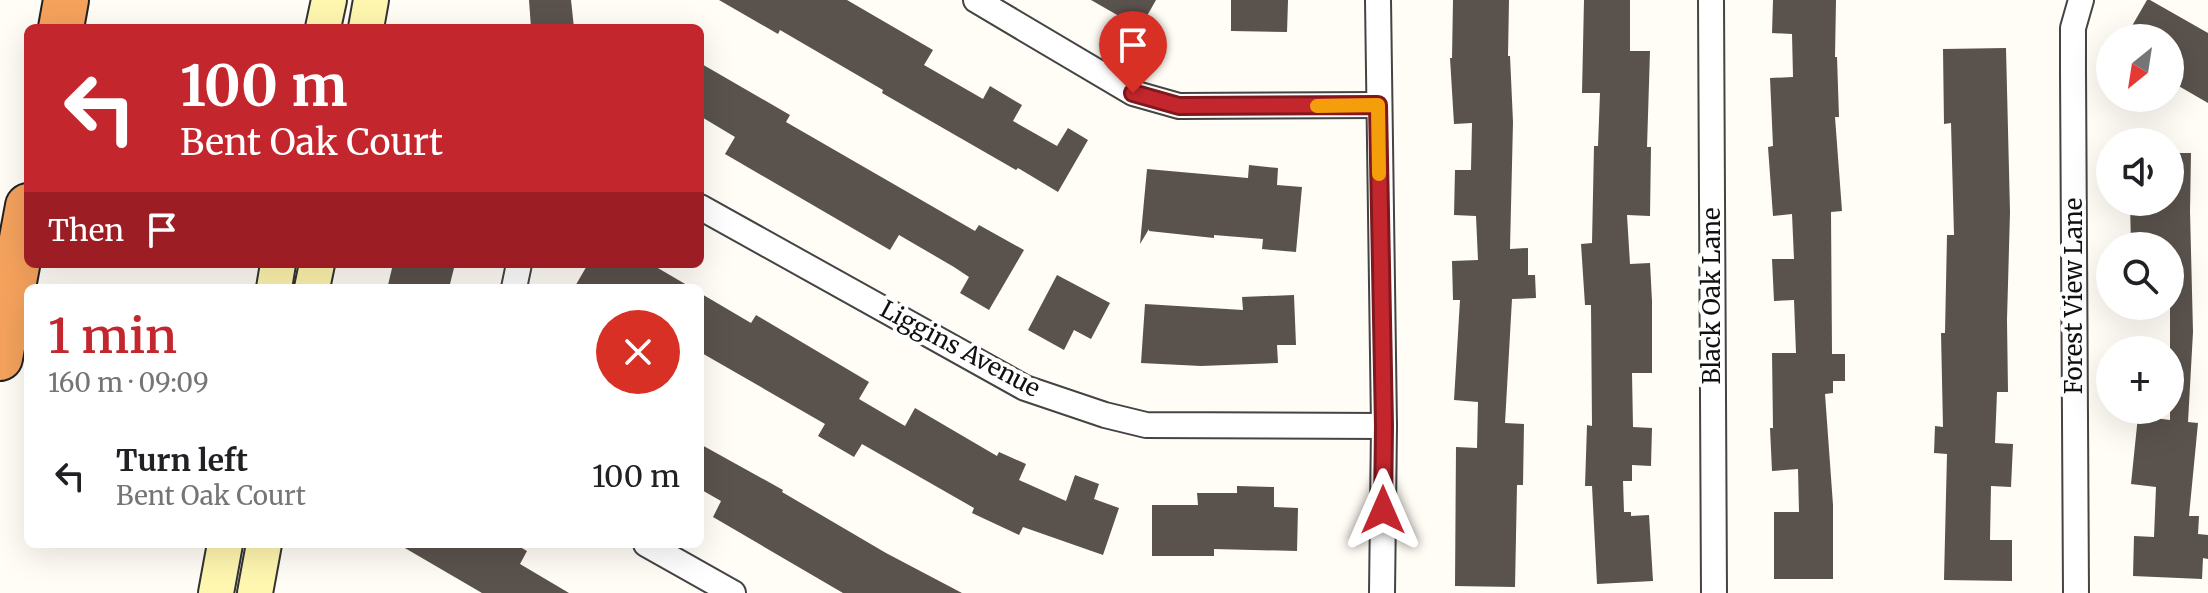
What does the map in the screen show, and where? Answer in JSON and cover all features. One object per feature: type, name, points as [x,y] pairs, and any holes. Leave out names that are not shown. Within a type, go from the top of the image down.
[{"type":"highway","points":[[62,24],[66,0]]},
{"type":"highway","points":[[0,358],[24,228]]},
{"type":"street","points":[[324,24],[329,0]]},
{"type":"street","points":[[367,24],[371,0]]},
{"type":"street","points":[[976,0],[1133,93],[1179,106],[1378,105]]},
{"type":"street","points":[[1378,0],[1384,426],[1382,593]]},
{"type":"street","name":"Black Oak Lane","points":[[1711,0],[1714,593]]},
{"type":"street","name":"Forest View Lane","points":[[2076,593],[2073,28],[2081,0]]},
{"type":"street","name":"Liggins Avenue","points":[[704,209],[1025,388],[1105,415],[1146,425],[1384,426]]},
{"type":"street","points":[[216,593],[224,548]]},
{"type":"street","points":[[255,593],[263,548]]},
{"type":"street","points":[[653,548],[733,593]]},
{"type":"building","points":[[529,0],[571,0],[574,24],[531,24]]},
{"type":"building","points":[[719,0],[847,0],[933,50],[924,65],[983,99],[990,86],[1022,105],[1013,121],[1057,146],[1068,128],[1088,140],[1058,192],[882,93],[883,90],[780,30],[778,34]]},
{"type":"building","points":[[1091,0],[1156,0],[1140,28]]},
{"type":"building","points":[[1231,0],[1288,0],[1287,32],[1231,31]]},
{"type":"building","points":[[1453,0],[1509,0],[1508,56],[1513,122],[1510,249],[1528,248],[1528,275],[1535,275],[1536,298],[1512,299],[1505,423],[1524,424],[1523,485],[1517,485],[1515,587],[1455,586],[1456,447],[1477,448],[1478,402],[1454,400],[1460,300],[1453,300],[1452,261],[1478,260],[1476,216],[1454,215],[1455,170],[1471,170],[1472,123],[1454,124],[1450,58]]},
{"type":"building","points":[[1584,0],[1630,0],[1630,51],[1650,51],[1647,147],[1651,147],[1650,216],[1627,215],[1630,264],[1650,263],[1652,373],[1632,373],[1633,427],[1652,428],[1651,466],[1632,465],[1632,481],[1623,481],[1624,512],[1631,512],[1631,516],[1649,515],[1653,581],[1597,584],[1592,486],[1585,486],[1587,425],[1592,426],[1591,305],[1585,305],[1581,244],[1592,243],[1594,146],[1598,146],[1600,93],[1582,93]]},
{"type":"building","points":[[1773,0],[1836,0],[1835,57],[1839,117],[1835,117],[1842,211],[1831,212],[1832,354],[1845,354],[1845,381],[1833,381],[1833,393],[1825,394],[1833,505],[1833,579],[1774,579],[1774,512],[1799,512],[1798,469],[1772,471],[1772,353],[1796,353],[1794,300],[1774,301],[1772,259],[1794,259],[1792,214],[1773,216],[1768,147],[1773,146],[1770,78],[1793,77],[1792,34],[1772,33]]},
{"type":"building","points":[[2147,0],[2150,0],[2208,33],[2208,103],[2184,89],[2184,24],[2133,24]]},
{"type":"building","points":[[2006,48],[2010,212],[2008,392],[1997,392],[1995,443],[2013,444],[2011,487],[1991,486],[1990,540],[2012,540],[2012,581],[1944,580],[1947,454],[1934,453],[1935,426],[1943,427],[1941,333],[1945,333],[1947,235],[1954,235],[1951,123],[1944,124],[1943,49]]},
{"type":"building","points":[[704,65],[790,115],[786,122],[975,231],[979,225],[1024,250],[989,310],[960,293],[969,277],[954,267],[899,235],[890,250],[725,154],[735,137],[704,118]]},
{"type":"building","points":[[2184,153],[2191,153],[2193,332],[2188,422],[2198,423],[2189,516],[2199,516],[2198,534],[2208,535],[2208,559],[2203,558],[2202,579],[2133,576],[2134,536],[2154,537],[2156,487],[2131,484],[2137,424],[2184,424],[2184,336],[2170,336],[2170,320],[2184,320],[2184,232],[2131,232],[2130,216],[2184,216]]},
{"type":"building","points":[[1249,165],[1278,168],[1277,185],[1302,187],[1296,252],[1262,249],[1263,239],[1214,235],[1214,238],[1149,229],[1140,244],[1147,169],[1248,178]]},
{"type":"building","points":[[392,268],[454,268],[450,284],[388,284]]},
{"type":"building","points":[[586,268],[658,268],[685,284],[576,284]]},
{"type":"building","points":[[1057,275],[1110,303],[1091,339],[1074,330],[1064,350],[1028,330]]},
{"type":"building","points":[[704,295],[751,323],[756,315],[869,382],[859,399],[905,426],[915,408],[997,456],[999,452],[1026,464],[1019,480],[1066,501],[1075,475],[1099,484],[1094,499],[1119,508],[1103,555],[1023,527],[1019,535],[972,513],[974,508],[862,444],[854,457],[818,436],[825,424],[704,354]]},
{"type":"building","points":[[1294,295],[1296,345],[1277,345],[1278,363],[1201,366],[1141,363],[1145,304],[1243,310],[1242,297]]},
{"type":"building","points":[[704,446],[886,553],[962,593],[843,593],[713,517],[721,501],[704,491]]},
{"type":"building","points":[[1237,486],[1274,487],[1274,507],[1298,508],[1297,551],[1214,549],[1214,556],[1152,556],[1152,505],[1198,505],[1197,493],[1237,493]]},
{"type":"building","points":[[405,548],[522,548],[527,551],[520,564],[569,593],[482,593]]},
{"type":"slow traffic","points":[[1317,106],[1378,105],[1379,174]]},
{"type":"route","points":[[1133,93],[1179,106],[1378,105],[1383,510]]}]
